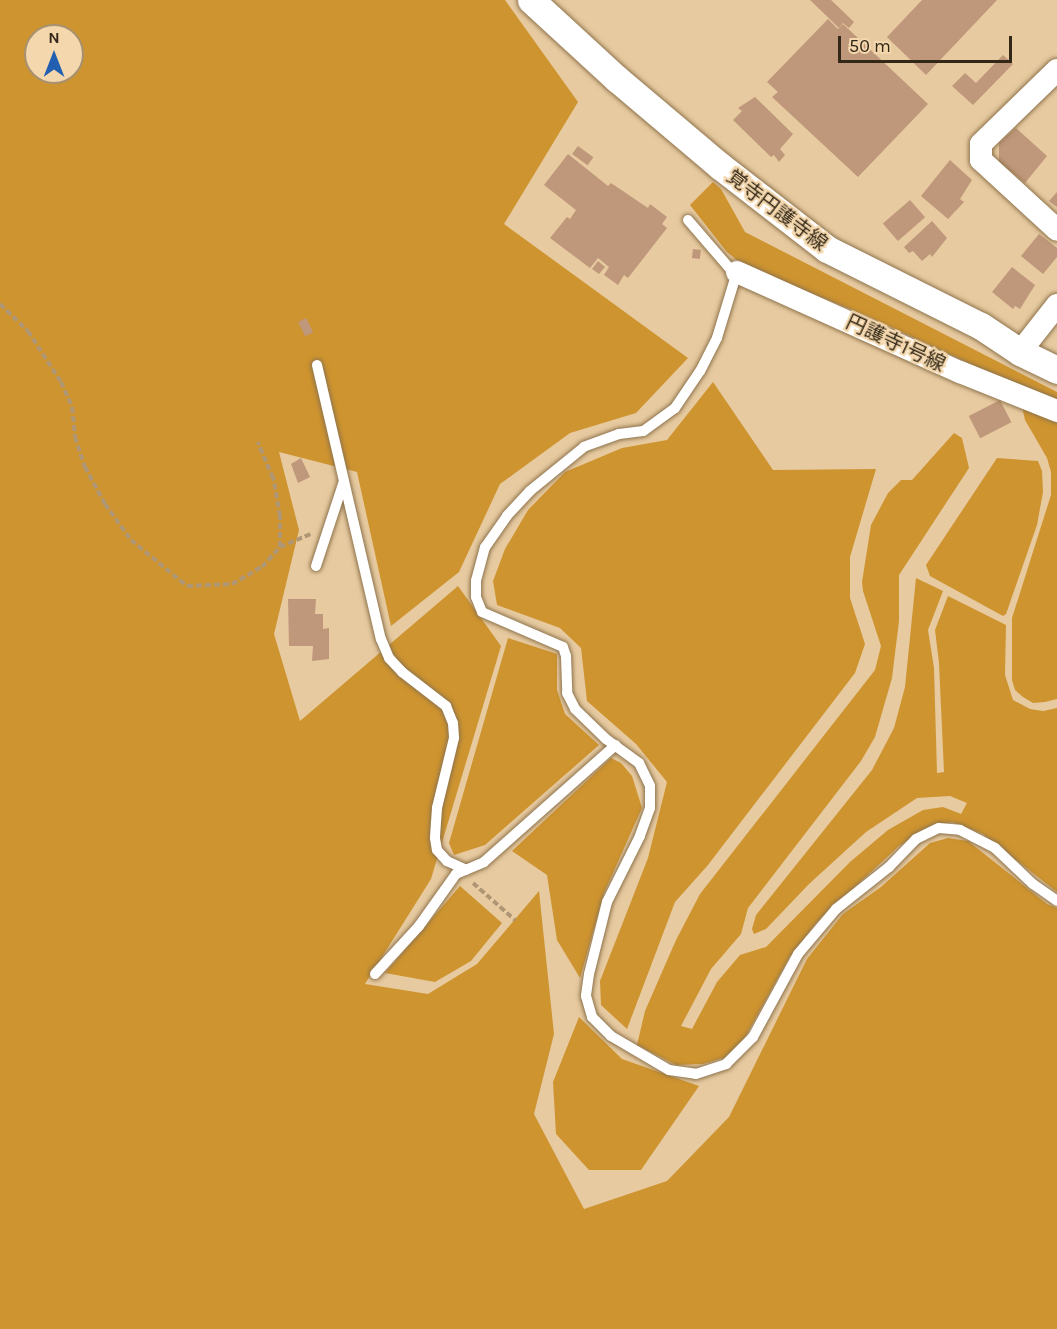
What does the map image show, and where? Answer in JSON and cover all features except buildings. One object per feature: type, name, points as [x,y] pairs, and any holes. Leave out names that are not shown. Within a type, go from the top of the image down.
[{"type":"street","name":"覚寺円護寺線","points":[[531,0],[642,101],[720,166],[827,249],[981,326],[1020,352],[1057,370]]},
{"type":"street","points":[[1057,70],[981,144],[981,160],[1057,230]]},
{"type":"street","name":"円護寺1号線","points":[[737,272],[960,372],[1057,411]]},
{"type":"street","points":[[1020,352],[1057,305]]},
{"type":"lane","points":[[688,220],[731,270],[737,272],[717,338],[700,371],[675,408],[643,431],[619,434],[584,447],[530,491],[507,516],[485,547],[476,581],[476,597],[482,612],[563,647],[566,656],[567,693],[575,709],[639,763],[650,786],[650,808],[640,836],[607,902],[586,996],[592,1017],[611,1036],[669,1070],[696,1074],[726,1064],[753,1037],[798,954],[836,909],[889,867],[916,839],[939,828],[960,830],[995,848],[1033,884],[1057,901]]},
{"type":"lane","points":[[317,365],[381,639],[389,658],[402,672],[446,706],[453,723],[454,738],[437,808],[435,838],[437,850],[447,861],[463,871]]},
{"type":"lane","points":[[316,566],[344,478]]},
{"type":"lane","points":[[375,974],[419,926],[456,874],[484,862],[616,745]]},
{"type":"path","points":[[0,304],[28,331],[61,382],[72,407],[75,437],[85,467],[105,504],[131,540],[187,586],[232,584],[262,567],[280,547],[280,516],[273,478],[258,442]]},
{"type":"path","points":[[463,871],[515,920]]},
{"type":"shaded area","points":[[0,0],[505,0],[578,102],[504,224],[688,358],[636,413],[570,433],[500,484],[459,572],[391,626],[357,472],[279,452],[299,530],[274,634],[300,721],[458,586],[501,646],[431,879],[365,984],[428,994],[477,964],[539,891],[554,1034],[534,1114],[584,1209],[667,1181],[729,1117],[807,959],[843,914],[881,887],[930,843],[948,838],[968,841],[1047,904],[1057,908],[1057,1329],[0,1329]]},
{"type":"shaded area","points":[[713,182],[721,189],[745,232],[1057,392],[1057,404],[865,315],[744,266],[727,252],[690,205]]},
{"type":"shaded area","points":[[713,382],[773,470],[876,469],[850,557],[850,598],[865,644],[855,673],[708,865],[675,902],[627,1029],[601,1005],[600,981],[648,858],[667,782],[636,744],[587,701],[581,648],[560,628],[497,605],[493,581],[505,549],[528,510],[565,472],[622,448],[667,440]]},
{"type":"shaded area","points":[[1022,407],[1057,422],[1057,699],[1033,703],[1015,690],[1012,680],[1012,618],[1051,495],[1051,472],[1047,458],[1025,420]]},
{"type":"shaded area","points":[[954,433],[962,438],[969,468],[899,575],[899,621],[892,678],[875,737],[861,761],[748,908],[741,934],[711,969],[681,1026],[692,1029],[717,982],[740,955],[766,947],[850,862],[888,830],[923,810],[943,807],[961,814],[967,803],[950,796],[917,798],[866,832],[809,884],[766,929],[754,934],[752,929],[756,915],[872,770],[894,728],[905,687],[916,578],[943,591],[928,630],[934,668],[937,773],[944,772],[939,663],[935,630],[948,596],[1006,625],[1005,675],[1013,700],[1030,709],[1043,711],[1057,708],[1057,892],[983,834],[952,822],[928,827],[899,846],[817,922],[789,958],[744,1039],[726,1057],[703,1064],[676,1065],[637,1045],[645,1011],[676,940],[700,894],[875,670],[881,646],[862,582],[871,525],[888,493],[901,480],[912,480]]},
{"type":"shaded area","points":[[997,458],[1038,461],[1042,471],[1043,492],[1037,525],[1006,614],[1003,616],[930,576],[926,565]]},
{"type":"shaded area","points":[[508,638],[557,654],[557,690],[565,714],[599,745],[485,845],[454,855],[449,843]]},
{"type":"shaded area","points":[[611,758],[621,763],[632,776],[642,808],[604,893],[580,978],[557,940],[547,875],[512,851]]},
{"type":"shaded area","points":[[460,886],[502,923],[471,961],[435,982],[385,973]]},
{"type":"shaded area","points":[[579,1017],[622,1059],[699,1086],[641,1170],[589,1170],[556,1134],[553,1082]]}]
